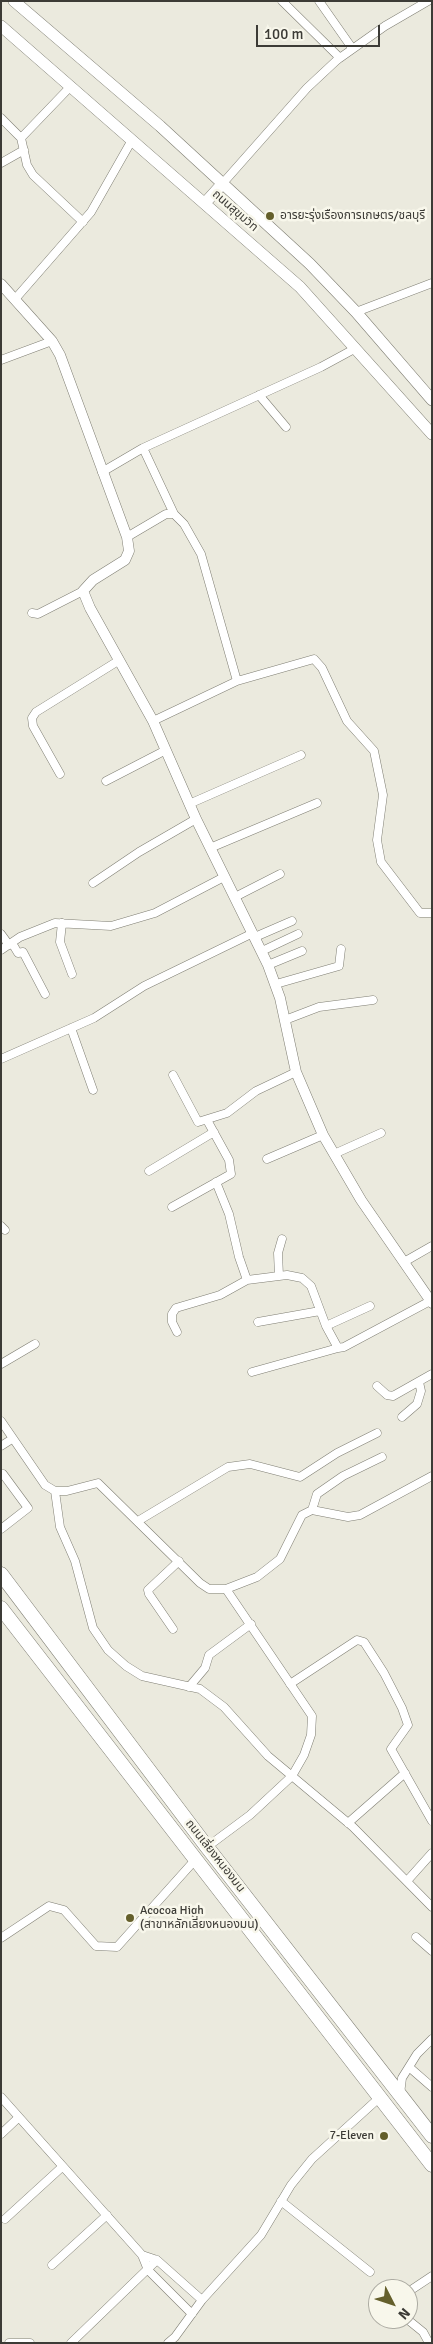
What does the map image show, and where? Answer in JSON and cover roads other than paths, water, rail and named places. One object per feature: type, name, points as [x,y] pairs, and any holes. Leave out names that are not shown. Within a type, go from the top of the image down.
[{"type":"highway","name":"ถนนเลี่ยงหนองมน","points":[[1,1574],[207,1848],[432,2136]]},
{"type":"highway","name":"ถนนเลี่ยงหนองมน","points":[[1,1608],[432,2165]]},
{"type":"highway","points":[[28,1644],[44,1631]]},
{"type":"main road","name":"ถนนสุขุมวิท","points":[[14,1],[96,70],[223,183],[310,264],[356,312],[432,400]]},
{"type":"main road","name":"ถนนสุขุมวิท","points":[[3,32],[70,86],[300,287],[432,434]]},
{"type":"main road","points":[[205,203],[223,183]]},
{"type":"street","points":[[282,1],[340,58]]},
{"type":"street","points":[[319,1],[352,48]]},
{"type":"street","points":[[223,183],[308,88],[340,58],[352,48],[428,1]]},
{"type":"street","points":[[21,138],[70,86]]},
{"type":"street","points":[[1,118],[21,138],[27,165],[33,175],[83,222]]},
{"type":"street","points":[[16,298],[83,222],[132,140]]},
{"type":"street","points":[[1,163],[24,150]]},
{"type":"street","points":[[356,312],[432,283]]},
{"type":"street","points":[[1,284],[16,298],[52,341],[60,355],[127,537],[128,551],[126,560],[93,580],[83,591],[38,614],[32,613]]},
{"type":"street","points":[[1,360],[52,341]]},
{"type":"street","points":[[102,472],[143,448],[356,348]]},
{"type":"street","points":[[259,395],[286,427]]},
{"type":"street","points":[[143,448],[174,514],[184,524],[201,554],[237,681]]},
{"type":"street","points":[[127,537],[166,514],[174,514]]},
{"type":"street","points":[[83,591],[118,661],[153,720],[196,819],[262,951],[276,984],[296,1072],[323,1135],[361,1200],[431,1302],[344,1347],[252,1372]]},
{"type":"street","points":[[153,720],[237,681],[314,659],[322,668],[348,721],[374,751],[382,795],[377,840],[381,862],[420,913],[432,913]]},
{"type":"street","points":[[60,774],[33,726],[32,718],[36,712],[118,661]]},
{"type":"street","points":[[106,781],[166,750]]},
{"type":"street","points":[[189,804],[302,755]]},
{"type":"street","points":[[210,848],[317,803]]},
{"type":"street","points":[[94,883],[139,852],[196,819]]},
{"type":"street","points":[[235,897],[280,874]]},
{"type":"street","points":[[1,950],[55,922],[111,926],[155,913],[224,877]]},
{"type":"street","points":[[1,1059],[112,1008],[144,986],[254,935],[292,920]]},
{"type":"street","points":[[62,923],[60,942],[72,974]]},
{"type":"street","points":[[1,934],[18,953],[23,952],[45,994]]},
{"type":"street","points":[[262,951],[298,934]]},
{"type":"street","points":[[276,984],[339,966],[341,949]]},
{"type":"street","points":[[268,965],[302,951]]},
{"type":"street","points":[[285,1020],[319,1006],[373,1000]]},
{"type":"street","points":[[71,1028],[93,1090]]},
{"type":"street","points":[[173,1075],[198,1122],[227,1113],[256,1091],[296,1072]]},
{"type":"street","points":[[172,1207],[230,1174],[229,1160],[207,1120]]},
{"type":"street","points":[[150,1171],[214,1132]]},
{"type":"street","points":[[334,1154],[381,1134]]},
{"type":"street","points":[[267,1159],[323,1135]]},
{"type":"street","points":[[216,1182],[229,1214],[239,1258],[247,1280]]},
{"type":"street","points":[[279,1276],[278,1253],[282,1239]]},
{"type":"street","points":[[404,1262],[432,1246]]},
{"type":"street","points":[[177,1332],[172,1322],[172,1314],[176,1308],[220,1295],[247,1280],[287,1275],[302,1278],[311,1286],[326,1326],[338,1348]]},
{"type":"street","points":[[326,1326],[370,1306]]},
{"type":"street","points":[[258,1322],[320,1311]]},
{"type":"street","points":[[1,1364],[35,1344]]},
{"type":"street","points":[[377,1386],[387,1395],[393,1396],[432,1374]]},
{"type":"street","points":[[402,1417],[417,1404],[422,1391],[419,1382]]},
{"type":"street","points":[[1,1421],[45,1485],[55,1490],[67,1491],[98,1483],[200,1583],[209,1589],[226,1589],[257,1577],[280,1559],[302,1515],[312,1510],[348,1517],[360,1515],[432,1476]]},
{"type":"street","points":[[138,1521],[228,1467],[250,1464],[300,1477],[337,1453],[377,1433]]},
{"type":"street","points":[[1,1446],[12,1439]]},
{"type":"street","points":[[312,1510],[318,1494],[343,1476],[382,1457]]},
{"type":"street","points":[[1,1530],[28,1508],[3,1474]]},
{"type":"street","points":[[55,1490],[60,1527],[75,1561],[93,1628],[108,1650],[126,1666],[142,1676],[200,1688],[224,1706],[268,1756],[348,1823],[432,1907]]},
{"type":"street","points":[[173,1628],[148,1590],[179,1561]]},
{"type":"street","points":[[207,1848],[250,1815],[292,1776],[304,1755],[311,1735],[312,1716],[226,1589]]},
{"type":"street","points":[[189,1687],[205,1668],[209,1655],[251,1624]]},
{"type":"street","points":[[290,1684],[357,1640],[364,1642],[384,1673],[402,1708],[408,1725],[391,1749],[432,1821]]},
{"type":"street","points":[[348,1823],[405,1773]]},
{"type":"street","points":[[407,1880],[432,1853]]},
{"type":"street","points":[[1,1938],[49,1906],[64,1910],[96,1946],[117,1947],[195,1860]]},
{"type":"street","points":[[416,1938],[432,1951]]},
{"type":"street","points":[[400,2094],[402,2078],[417,2054],[432,2039]]},
{"type":"street","points":[[409,2067],[432,2087]]},
{"type":"street","points":[[168,2343],[175,2337],[202,2300],[261,2235],[291,2186],[312,2159],[379,2098]]},
{"type":"street","points":[[2,2100],[142,2255],[148,2270],[192,2314]]},
{"type":"street","points":[[1,2134],[18,2118]]},
{"type":"street","points":[[5,2219],[62,2167]]},
{"type":"street","points":[[281,2202],[370,2272]]},
{"type":"street","points":[[52,2265],[107,2215]]},
{"type":"street","points":[[142,2255],[157,2260],[202,2300]]},
{"type":"street","points":[[72,2343],[157,2260]]},
{"type":"street","points":[[418,2285],[432,2276]]},
{"type":"street","points":[[418,2328],[423,2332],[429,2343]]},
{"type":"street","points":[[9,2343],[30,2343]]},
{"type":"place","name":"อารยะรุ่งเรืองการเกษตร/ชลบุรี","points":[[270,216]]},
{"type":"place","name":"Acocoa High (สาขาหลักเลี่ยงหนองมน)","points":[[130,1918]]},
{"type":"place","name":"7-Eleven","points":[[384,2136]]}]
